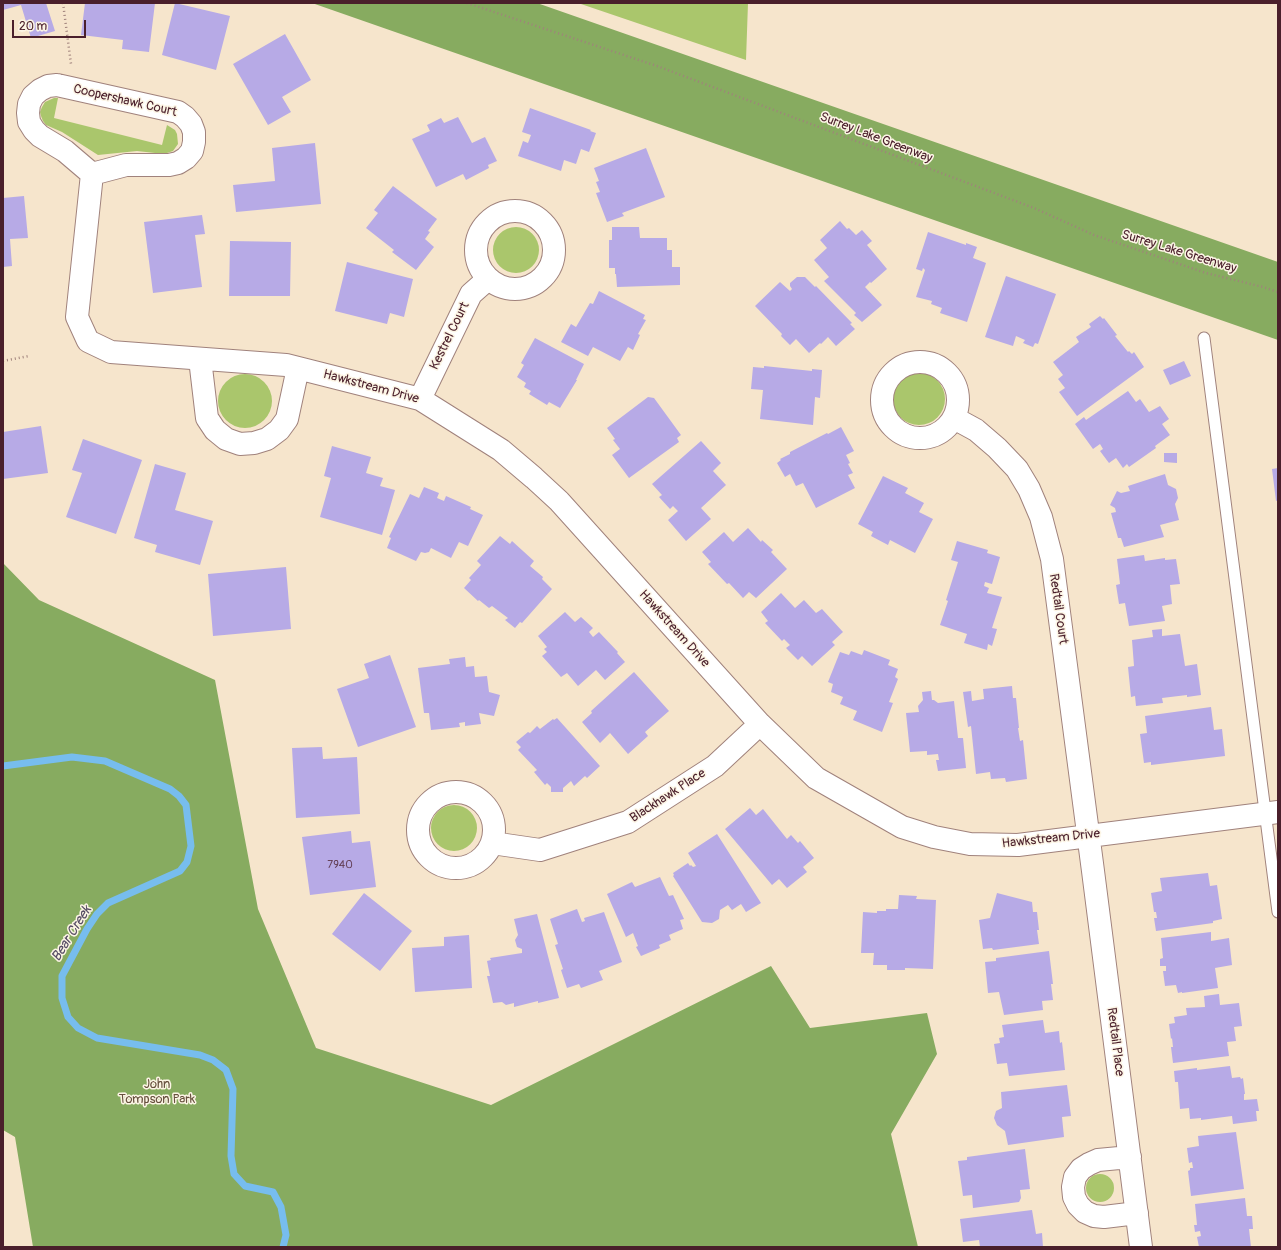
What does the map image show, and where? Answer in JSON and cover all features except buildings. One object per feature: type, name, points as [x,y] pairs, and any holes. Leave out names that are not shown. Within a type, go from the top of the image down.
[{"type":"street","name":"Coopershawk Court","points":[[57,85],[178,112],[185,116],[191,124],[194,132],[192,151],[186,158],[178,163],[169,165],[126,165],[92,174],[65,151],[40,136],[34,130],[28,113],[29,104],[33,96],[40,90],[48,86],[57,85]]},
{"type":"street","name":"Hawkstream Drive","points":[[92,174],[77,317],[88,341],[111,352],[286,365],[420,399],[500,450],[534,478],[559,502],[760,724],[816,778],[902,828],[934,837],[970,844],[1018,845],[1272,813]]},
{"type":"street","name":"Kestrel Court","points":[[420,399],[471,294],[488,279]]},
{"type":"street","points":[[200,359],[207,418],[215,430],[226,439],[240,444],[254,443],[268,439],[279,430],[287,419],[298,368]]},
{"type":"street","name":"Redtail Court","points":[[954,418],[976,430],[998,448],[1017,469],[1029,489],[1041,517],[1052,559],[1089,836]]},
{"type":"street","name":"Blackhawk Place","points":[[492,843],[540,850],[628,822],[715,766],[760,724]]},
{"type":"street","name":"Redtail Place","points":[[1089,836],[1141,1247]]},
{"type":"street","points":[[1130,1157],[1098,1160],[1081,1169],[1075,1177],[1073,1187],[1074,1197],[1078,1205],[1085,1212],[1094,1216],[1104,1217],[1137,1213]]},
{"type":"lane","points":[[1204,338],[1272,813],[1278,912]]},
{"type":"path","points":[[63,3],[72,68]]},
{"type":"path","name":"Surrey Lake Greenway","points":[[467,3],[657,66],[1034,208],[1094,235],[1206,273],[1278,292]]},
{"type":"path","points":[[3,361],[29,356]]},
{"type":"green space","points":[[312,3],[537,3],[1278,262],[1278,340]]},
{"type":"green space","points":[[578,3],[748,3],[746,60]]},
{"type":"green space","points":[[58,98],[54,118],[162,145],[167,125],[175,130],[178,144],[173,151],[164,154],[137,151],[98,155],[62,132],[46,125],[40,112],[45,102]]},
{"type":"green space","points":[[512,227],[520,227],[529,231],[535,237],[539,250],[535,263],[529,269],[520,273],[512,273],[503,269],[497,263],[493,254],[493,246],[497,237],[503,231]]},
{"type":"green space","points":[[919,373],[929,375],[937,381],[943,389],[945,399],[943,409],[937,417],[929,423],[919,425],[909,423],[901,417],[895,409],[893,399],[895,389],[901,381],[909,375]]},
{"type":"green space","points":[[240,374],[250,374],[260,378],[268,386],[272,396],[272,406],[268,416],[260,424],[250,428],[240,428],[230,424],[222,416],[218,406],[218,396],[222,386],[230,378]]},
{"type":"green space","name":"John Tompson Park","points":[[3,563],[39,600],[215,680],[258,909],[316,1048],[491,1105],[771,966],[810,1028],[927,1013],[937,1054],[891,1134],[918,1247],[33,1247],[15,1137],[3,1130]]},
{"type":"green space","points":[[459,805],[471,811],[476,819],[476,837],[471,845],[463,850],[449,851],[437,845],[432,837],[431,823],[437,811],[445,806]]},
{"type":"green space","points":[[1100,1174],[1110,1178],[1114,1188],[1110,1198],[1100,1202],[1090,1198],[1086,1188],[1090,1178]]},
{"type":"waterway","name":"Bear Creek","points":[[3,766],[72,757],[105,761],[170,789],[179,796],[186,805],[191,846],[187,862],[180,871],[108,903],[97,914],[87,929],[62,976],[62,998],[68,1017],[78,1028],[97,1038],[200,1055],[213,1060],[226,1070],[233,1089],[231,1156],[234,1174],[245,1186],[273,1192],[281,1207],[286,1235],[283,1247]]}]
